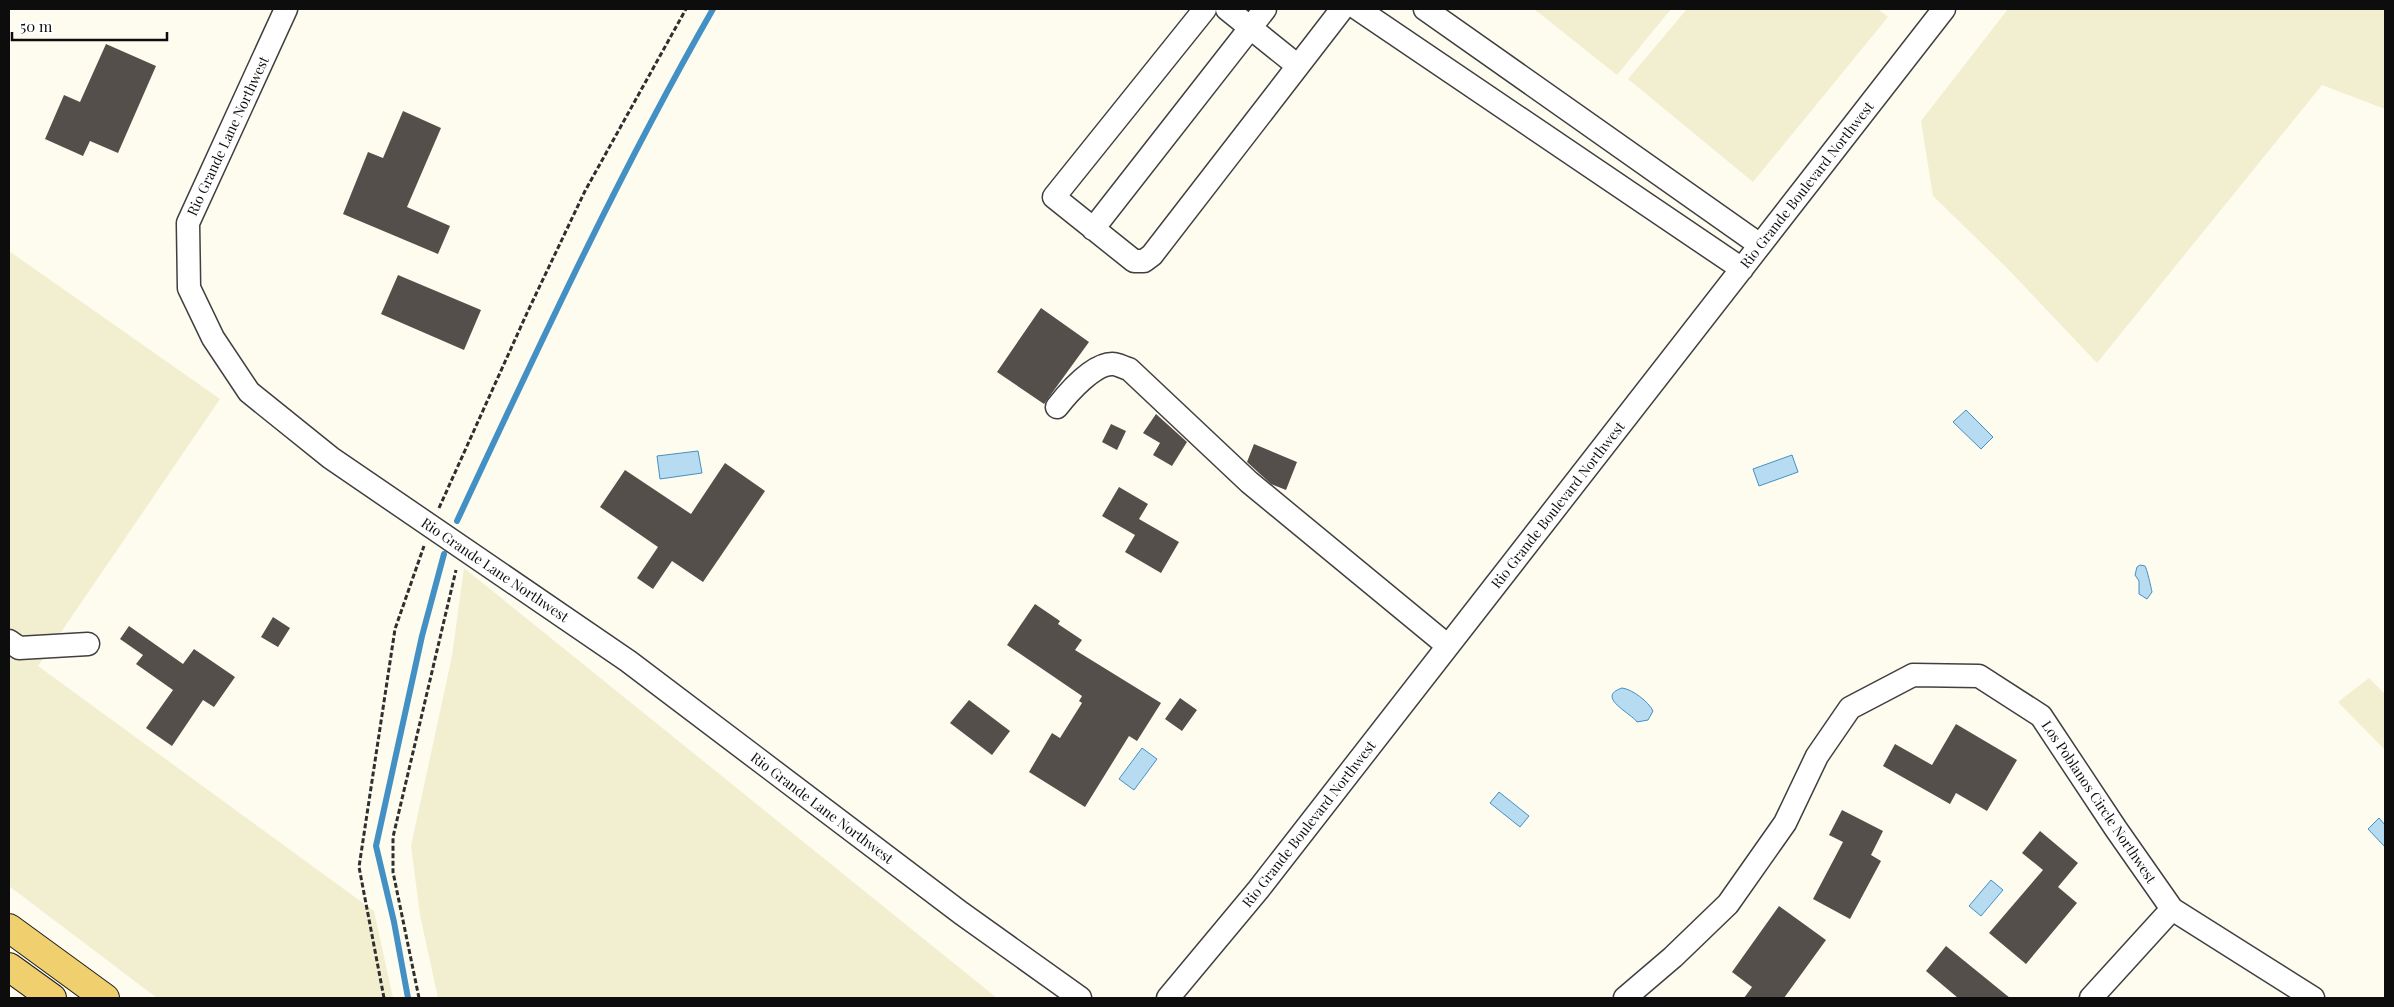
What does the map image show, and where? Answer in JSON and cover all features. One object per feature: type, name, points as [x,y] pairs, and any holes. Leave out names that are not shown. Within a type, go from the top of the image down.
[{"type":"main road","points":[[9,928],[106,998]]},
{"type":"main road","points":[[9,967],[52,998]]},
{"type":"street","name":"Rio Grande Lane Northwest","points":[[286,9],[188,223],[189,288],[213,338],[248,392],[331,458],[628,661],[961,913],[1080,998]]},
{"type":"street","points":[[1205,9],[1054,197],[1134,261],[1144,261],[1152,256],[1342,9]]},
{"type":"street","points":[[1227,9],[1298,66]]},
{"type":"street","points":[[1093,229],[1265,9]]},
{"type":"street","points":[[1358,9],[1742,269]]},
{"type":"street","points":[[1425,9],[1760,245]]},
{"type":"street","name":"Rio Grande Boulevard Northwest","points":[[1168,998],[1258,890],[1944,9]]},
{"type":"street","points":[[1057,407],[1068,392],[1097,369],[1113,364],[1128,369],[1249,482],[1448,646]]},
{"type":"street","points":[[9,641],[19,648],[88,644]]},
{"type":"street","name":"Los Poblanos Circle Northwest","points":[[1625,998],[1673,957],[1728,904],[1786,823],[1817,756],[1850,708],[1913,675],[1979,676],[2042,716],[2116,829],[2172,909],[2313,998]]},
{"type":"street","points":[[2091,998],[2172,909]]},
{"type":"path","points":[[384,998],[359,867],[395,629],[431,526],[527,313],[585,191],[686,9]]},
{"type":"path","points":[[419,998],[393,872],[393,838],[461,547]]},
{"type":"shaded area","points":[[1534,9],[1671,9],[1617,75]]},
{"type":"shaded area","points":[[1687,9],[1878,9],[1888,17],[1753,182],[1628,79]]},
{"type":"shaded area","points":[[2008,9],[2385,9],[2385,109],[2322,85],[2097,363],[2006,267],[1933,196],[1921,121]]},
{"type":"shaded area","points":[[9,251],[220,399],[38,666],[374,911],[393,998],[157,998],[9,886]]},
{"type":"shaded area","points":[[464,568],[997,998],[438,998],[420,915],[411,846],[452,656]]},
{"type":"shaded area","points":[[2369,678],[2385,694],[2385,750],[2338,702]]},
{"type":"water","points":[[1966,410],[1993,437],[1981,449],[1953,422]]},
{"type":"water","points":[[698,451],[702,473],[660,479],[657,456]]},
{"type":"water","points":[[1792,455],[1798,472],[1759,486],[1753,469]]},
{"type":"water","points":[[2140,565],[2146,568],[2152,592],[2147,599],[2139,594],[2139,581],[2135,575],[2137,567]]},
{"type":"water","points":[[1622,688],[1635,693],[1651,707],[1653,711],[1648,720],[1637,722],[1617,705],[1612,696]]},
{"type":"water","points":[[1142,748],[1157,759],[1134,790],[1119,779]]},
{"type":"water","points":[[1499,792],[1529,816],[1520,827],[1490,803]]},
{"type":"water","points":[[2379,818],[2385,825],[2385,847],[2368,829]]},
{"type":"water","points":[[1991,880],[2003,890],[1981,916],[1969,906]]},
{"type":"building","points":[[106,44],[156,66],[118,153],[90,141],[83,156],[45,139],[64,95],[80,102]]},
{"type":"building","points":[[403,111],[441,128],[407,207],[450,226],[438,254],[343,214],[368,152],[383,158]]},
{"type":"building","points":[[398,275],[481,310],[464,350],[381,314]]},
{"type":"building","points":[[1041,308],[1089,342],[1044,404],[997,372]]},
{"type":"building","points":[[1156,414],[1187,442],[1172,466],[1153,455],[1160,443],[1143,433]]},
{"type":"building","points":[[1111,424],[1126,431],[1117,450],[1102,442]]},
{"type":"building","points":[[1254,444],[1297,462],[1286,490],[1271,484],[1247,462]]},
{"type":"building","points":[[725,463],[765,491],[703,582],[672,561],[653,589],[637,578],[658,547],[600,507],[625,470],[691,514]]},
{"type":"building","points":[[1119,487],[1148,504],[1139,519],[1179,542],[1161,573],[1125,552],[1135,535],[1102,516]]},
{"type":"building","points":[[1035,604],[1060,621],[1058,624],[1082,640],[1075,650],[1161,703],[1137,741],[1129,736],[1085,807],[1029,772],[1052,733],[1060,738],[1082,703],[1079,701],[1082,696],[1007,645]]},
{"type":"building","points":[[273,617],[290,628],[278,647],[261,637]]},
{"type":"building","points":[[129,626],[183,664],[194,649],[235,677],[214,707],[203,700],[172,746],[146,728],[173,690],[136,664],[143,655],[120,639]]},
{"type":"building","points":[[1180,698],[1197,710],[1182,731],[1165,719]]},
{"type":"building","points":[[969,700],[1010,731],[992,755],[950,723]]},
{"type":"building","points":[[1956,724],[2017,760],[1987,811],[1956,793],[1950,804],[1883,766],[1895,744],[1932,765]]},
{"type":"building","points":[[1842,810],[1883,831],[1871,855],[1881,861],[1850,919],[1813,899],[1843,842],[1829,835]]},
{"type":"building","points":[[2040,831],[2078,863],[2058,887],[2077,903],[2026,964],[1989,933],[2043,870],[2022,853]]},
{"type":"building","points":[[1779,906],[1826,940],[1784,998],[1744,998],[1752,987],[1732,972]]},
{"type":"building","points":[[1946,946],[2010,998],[1958,998],[1926,971]]},
{"type":"waterway","points":[[457,521],[612,198],[713,9]]},
{"type":"waterway","points":[[408,998],[394,922],[376,846],[422,636],[444,554]]}]
